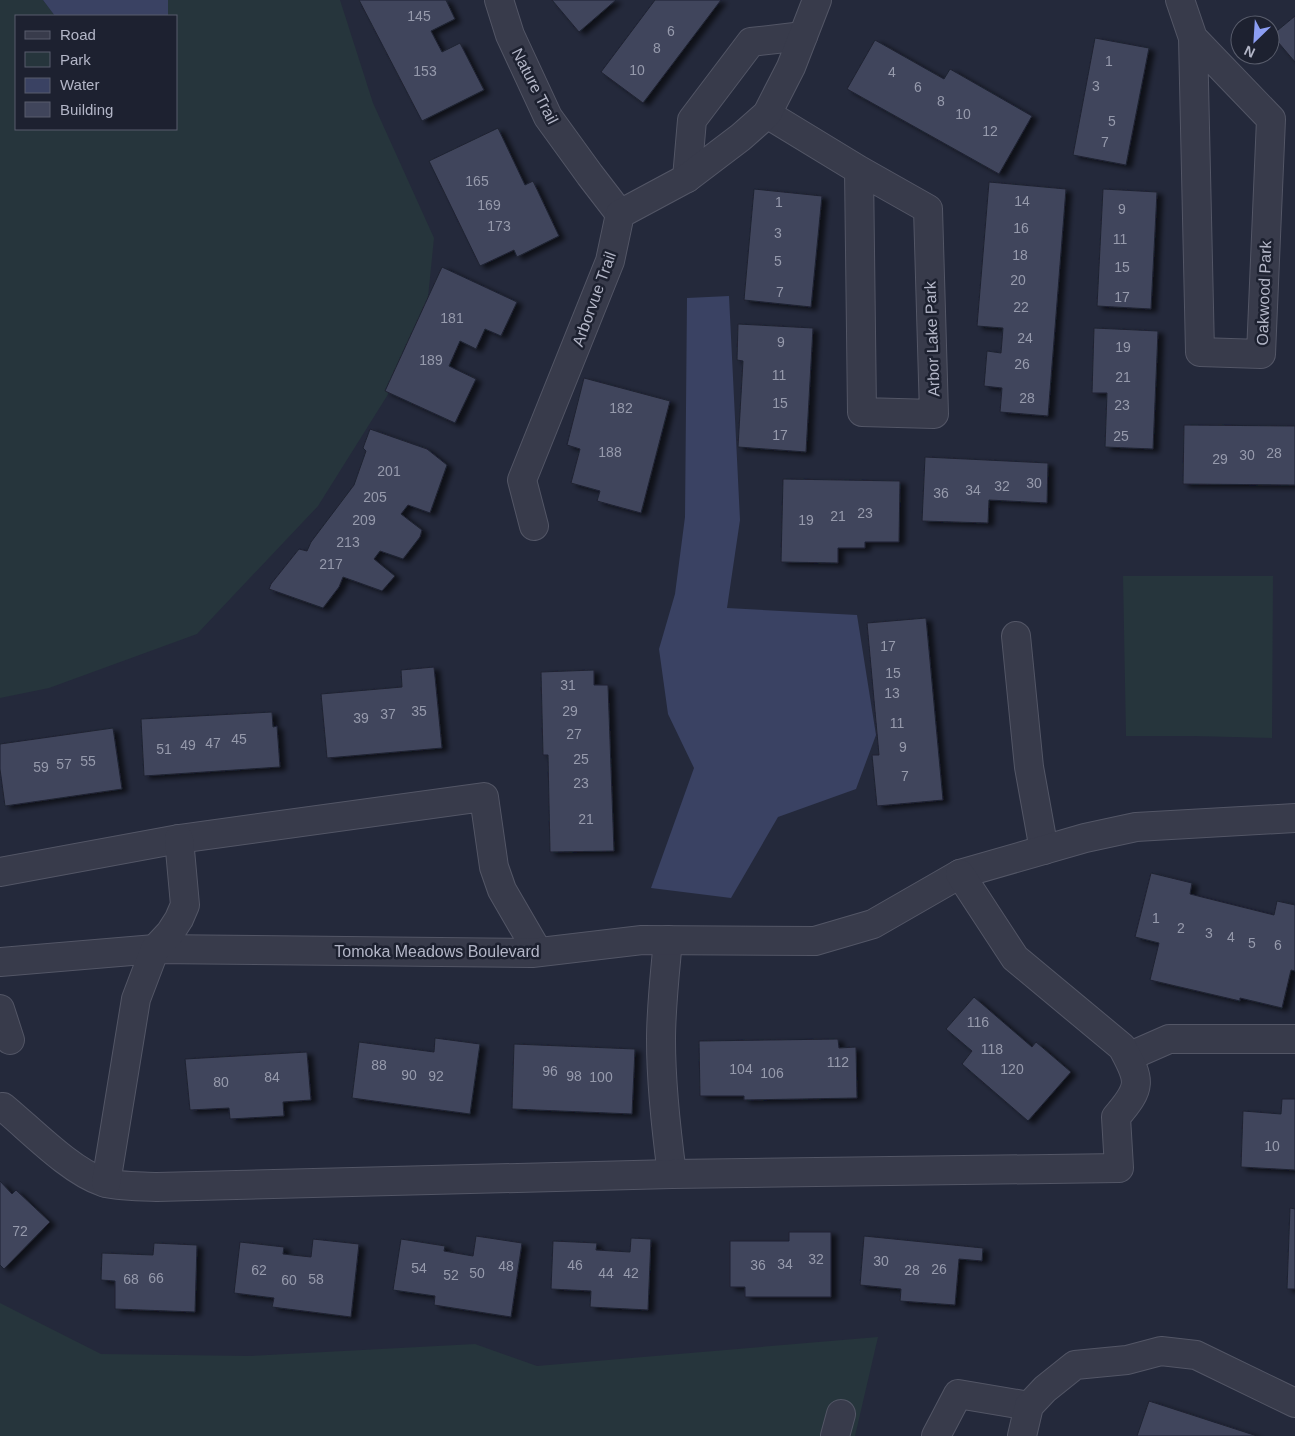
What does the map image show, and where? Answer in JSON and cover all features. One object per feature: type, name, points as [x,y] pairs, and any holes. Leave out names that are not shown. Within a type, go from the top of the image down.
[{"type":"street","name":"Nature Trail","points":[[499,0],[510,35],[548,117],[620,214]]},
{"type":"street","points":[[620,214],[687,178],[741,137],[767,114],[791,67],[817,0]]},
{"type":"street","name":"Oakwood Park","points":[[1180,0],[1193,38],[1200,352],[1261,354],[1271,118],[1193,38]]},
{"type":"street","points":[[687,178],[692,120],[751,42],[803,36]]},
{"type":"street","name":"Arbor Lake Park","points":[[767,114],[928,209],[934,414],[862,412],[859,170]]},
{"type":"street","name":"Arborvue Trail","points":[[534,526],[522,480],[610,261],[620,214]]},
{"type":"street","points":[[1016,636],[1029,767],[1044,850]]},
{"type":"street","points":[[0,872],[179,839],[484,797],[494,868],[502,890],[538,952]]},
{"type":"street","name":"Tomoka Meadows Boulevard","points":[[0,962],[155,949],[538,952],[642,940],[815,941],[873,924],[960,874],[1086,838],[1136,827],[1295,818]]},
{"type":"street","points":[[106,1183],[136,999],[155,949],[180,919],[185,905],[179,839]]},
{"type":"street","points":[[3,1106],[75,1168],[89,1177],[106,1183],[157,1187],[672,1174],[1119,1168],[1116,1117],[1132,1098],[1137,1084],[1134,1069],[1128,1057],[1122,1047],[1015,958],[960,874]]},
{"type":"street","points":[[668,940],[661,1039],[663,1094],[672,1174]]},
{"type":"street","points":[[0,1009],[10,1040]]},
{"type":"street","points":[[1128,1057],[1169,1039],[1295,1039]]},
{"type":"street","points":[[1022,1436],[1029,1406],[1045,1389],[1075,1365],[1127,1360],[1162,1351],[1196,1355],[1295,1403]]},
{"type":"street","points":[[936,1436],[958,1394],[1029,1406]]},
{"type":"green space","points":[[0,0],[43,0],[54,15],[15,15],[15,130],[178,130],[178,15],[168,15],[168,0],[340,0],[373,103],[434,238],[424,337],[318,506],[197,634],[49,688],[0,698]]},
{"type":"green space","points":[[1123,576],[1273,576],[1272,738],[1126,736]]},
{"type":"green space","points":[[0,1303],[101,1354],[250,1356],[475,1344],[537,1366],[878,1337],[855,1436],[0,1436]]},
{"type":"water","points":[[43,0],[168,0],[168,15],[54,15]]},
{"type":"water","points":[[729,296],[740,520],[727,608],[857,615],[876,735],[856,789],[778,817],[731,898],[651,888],[694,768],[668,714],[659,649],[675,594],[685,517],[687,298]]},
{"type":"building","points":[[359,0],[446,0],[455,19],[431,31],[442,52],[460,43],[484,90],[422,121]]},
{"type":"building","points":[[552,0],[616,0],[579,32]]},
{"type":"building","points":[[655,0],[721,0],[643,103],[601,72]]},
{"type":"building","points":[[1295,16],[1295,62],[1280,44],[1280,28]]},
{"type":"building","points":[[1095,38],[1149,48],[1126,165],[1073,155]]},
{"type":"building","points":[[875,40],[944,79],[950,69],[1032,116],[999,174],[847,89]]},
{"type":"building","points":[[498,128],[525,185],[533,181],[559,236],[517,257],[514,250],[480,266],[429,161]]},
{"type":"building","points":[[989,182],[1066,189],[1048,416],[1000,412],[1002,388],[984,386],[987,351],[1001,353],[1003,328],[977,326]]},
{"type":"building","points":[[754,189],[822,196],[811,307],[744,300]]},
{"type":"building","points":[[1103,189],[1157,192],[1151,309],[1097,306]]},
{"type":"building","points":[[442,267],[517,302],[501,336],[485,329],[476,349],[460,341],[449,366],[476,379],[455,423],[385,391]]},
{"type":"building","points":[[738,324],[813,328],[806,452],[738,447],[743,361],[737,360]]},
{"type":"building","points":[[1094,328],[1158,331],[1153,449],[1105,447],[1107,393],[1092,393]]},
{"type":"building","points":[[584,378],[670,401],[641,513],[597,501],[600,491],[571,483],[580,449],[567,445]]},
{"type":"building","points":[[1184,425],[1295,426],[1295,485],[1183,484]]},
{"type":"building","points":[[370,429],[427,449],[447,465],[430,513],[408,505],[401,514],[422,530],[420,537],[403,559],[380,551],[374,559],[395,576],[382,591],[343,577],[339,587],[323,608],[269,589],[299,549],[307,551],[311,542],[354,485],[366,451],[363,448]]},
{"type":"building","points":[[925,457],[1048,463],[1047,503],[989,500],[988,523],[922,521]]},
{"type":"building","points":[[783,479],[900,481],[899,542],[865,542],[865,548],[838,548],[838,563],[781,562]]},
{"type":"building","points":[[926,618],[943,800],[877,806],[872,755],[879,755],[867,623]]},
{"type":"building","points":[[434,667],[442,748],[327,758],[321,694],[402,687],[401,670]]},
{"type":"building","points":[[594,670],[594,685],[608,685],[614,851],[550,852],[548,755],[543,755],[541,672]]},
{"type":"building","points":[[272,712],[273,727],[277,726],[280,767],[144,776],[141,719]]},
{"type":"building","points":[[113,728],[122,789],[5,806],[0,769],[0,744]]},
{"type":"building","points":[[1151,873],[1192,883],[1190,894],[1274,915],[1277,901],[1295,905],[1295,971],[1291,970],[1282,1008],[1240,998],[1240,1001],[1150,980],[1159,943],[1135,937]]},
{"type":"building","points":[[974,997],[1032,1047],[1036,1042],[1071,1072],[1028,1121],[962,1064],[972,1051],[946,1029]]},
{"type":"building","points":[[435,1038],[480,1044],[470,1114],[352,1098],[359,1042],[434,1052]]},
{"type":"building","points":[[838,1039],[839,1048],[856,1047],[857,1098],[744,1100],[744,1096],[700,1096],[699,1041]]},
{"type":"building","points":[[514,1044],[635,1049],[632,1114],[512,1109]]},
{"type":"building","points":[[307,1052],[311,1100],[283,1102],[284,1116],[230,1119],[229,1108],[190,1110],[185,1059]]},
{"type":"building","points":[[1282,1099],[1295,1099],[1295,1170],[1241,1167],[1243,1111],[1281,1114]]},
{"type":"building","points":[[0,1181],[12,1194],[16,1190],[50,1222],[4,1269],[0,1265]]},
{"type":"building","points":[[1290,1208],[1295,1209],[1295,1289],[1287,1289]]},
{"type":"building","points":[[789,1232],[831,1232],[831,1297],[745,1297],[745,1287],[730,1287],[730,1241],[789,1241]]},
{"type":"building","points":[[476,1236],[522,1243],[511,1317],[434,1305],[435,1296],[393,1290],[401,1239],[445,1246],[444,1251],[473,1256]]},
{"type":"building","points":[[864,1236],[983,1248],[982,1261],[959,1259],[955,1305],[900,1301],[901,1289],[860,1285]]},
{"type":"building","points":[[631,1238],[651,1239],[648,1310],[590,1307],[591,1291],[551,1289],[553,1241],[597,1243],[596,1250],[630,1252]]},
{"type":"building","points":[[313,1239],[359,1244],[351,1317],[272,1307],[274,1298],[234,1293],[240,1242],[284,1247],[283,1254],[311,1257]]},
{"type":"building","points":[[154,1243],[197,1245],[195,1312],[115,1309],[115,1281],[101,1280],[102,1253],[153,1255]]},
{"type":"building","points":[[1149,1401],[1257,1436],[1137,1436]]}]
